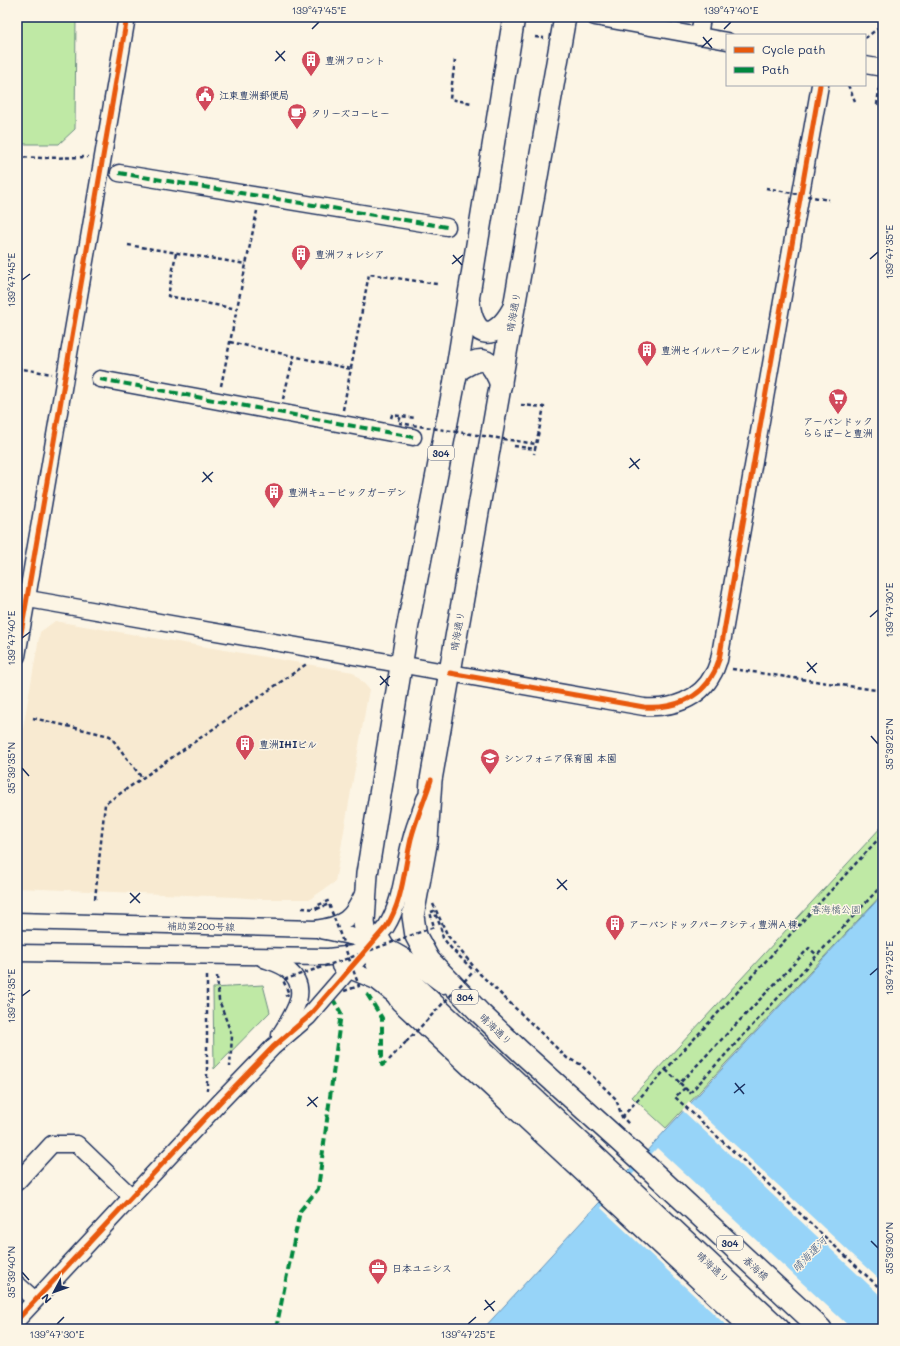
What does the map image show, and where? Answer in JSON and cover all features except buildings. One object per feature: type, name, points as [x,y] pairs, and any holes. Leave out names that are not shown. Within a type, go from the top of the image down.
[{"type":"main road","name":"晴海通り","points":[[514,17],[455,380],[401,664],[366,888],[364,922],[373,943],[377,964],[401,1001],[779,1329]]},
{"type":"main road","name":"晴海通り","points":[[565,17],[431,780],[427,839],[413,916],[416,936],[424,952],[432,963],[480,1013],[521,1052],[638,1158]]},
{"type":"main road","points":[[468,300],[470,313],[473,320],[480,330],[489,333],[501,326],[507,320],[514,307]]},
{"type":"main road","points":[[455,380],[457,371],[480,359],[492,367],[501,384]]},
{"type":"main road","name":"晴海通り","points":[[373,943],[613,1185]]},
{"type":"main road","name":"春海橋","points":[[638,1158],[821,1329]]},
{"type":"main road","name":"304","points":[[613,1185],[753,1329]]},
{"type":"street","points":[[17,656],[22,598],[127,17]]},
{"type":"street","points":[[596,17],[661,22],[699,36],[726,41]]},
{"type":"street","points":[[699,36],[702,17]]},
{"type":"street","points":[[866,65],[883,67]]},
{"type":"street","points":[[22,598],[644,707],[665,707],[688,700],[701,690],[714,674],[720,652],[820,86]]},
{"type":"street","points":[[119,173],[447,227]]},
{"type":"street","points":[[100,379],[413,437]]},
{"type":"street","points":[[17,1320],[273,1047],[308,1017],[350,964],[373,943],[389,922],[396,908],[412,837],[431,780]]},
{"type":"street","name":"補助第200号線","points":[[17,921],[315,929],[333,926],[346,920],[355,909],[366,888]]},
{"type":"street","points":[[315,929],[373,943],[403,956],[480,1013]]},
{"type":"street","points":[[17,953],[328,957],[344,955],[373,943]]},
{"type":"street","points":[[253,956],[278,964],[290,971],[297,982],[300,991],[297,1007],[273,1047]]},
{"type":"street","points":[[314,956],[350,964],[376,981],[401,1001]]},
{"type":"street","points":[[17,1182],[52,1144],[77,1144],[132,1197]]},
{"type":"street","points":[[17,1284],[35,1300]]},
{"type":"path","points":[[866,37],[883,25]]},
{"type":"path","points":[[534,37],[544,38]]},
{"type":"path","points":[[455,60],[450,99],[472,103]]},
{"type":"path","points":[[877,105],[883,67]]},
{"type":"path","points":[[848,86],[855,101]]},
{"type":"path","points":[[17,157],[88,157]]},
{"type":"path","points":[[766,188],[829,200]]},
{"type":"path","points":[[218,401],[260,197]]},
{"type":"path","points":[[128,245],[246,264]]},
{"type":"path","points":[[176,252],[168,296],[237,309]]},
{"type":"path","points":[[340,424],[368,274],[437,284]]},
{"type":"path","points":[[230,342],[351,369]]},
{"type":"path","points":[[280,413],[294,356]]},
{"type":"path","points":[[17,368],[52,374]]},
{"type":"path","points":[[514,446],[535,448],[534,454],[544,407],[521,405]]},
{"type":"path","points":[[392,415],[416,418]]},
{"type":"path","points":[[399,423],[536,444]]},
{"type":"path","points":[[95,899],[105,804],[308,663]]},
{"type":"path","points":[[732,669],[883,691]]},
{"type":"path","points":[[33,718],[110,736],[142,778]]},
{"type":"path","points":[[622,1118],[883,834]]},
{"type":"path","points":[[666,1070],[690,1093],[883,884]]},
{"type":"path","points":[[430,898],[448,936],[480,974],[568,1058],[580,1064],[616,1099],[622,1118],[632,1127]]},
{"type":"path","points":[[317,909],[316,906],[330,900]]},
{"type":"path","points":[[302,908],[317,909],[329,904],[358,986],[344,991]]},
{"type":"path","points":[[285,996],[289,994],[283,980],[350,964],[434,927],[430,912],[434,911],[440,925],[443,938],[474,971],[389,1060]]},
{"type":"path","points":[[443,938],[448,936]]},
{"type":"path","points":[[680,1083],[809,948],[817,955]]},
{"type":"path","points":[[207,976],[207,1090]]},
{"type":"path","points":[[217,976],[218,1000],[232,1036],[230,1066]]},
{"type":"path","points":[[685,1088],[675,1097],[883,1291]]},
{"type":"shaded area","points":[[55,621],[353,672],[369,689],[335,882],[310,899],[260,899],[17,888],[17,762],[40,632]]},
{"type":"green space","points":[[17,17],[76,17],[75,129],[59,144],[17,144]]},
{"type":"green space","name":"春海橋公園","points":[[883,825],[883,893],[666,1128],[632,1097]]},
{"type":"green space","points":[[263,985],[270,1012],[214,1069],[213,988]]},
{"type":"water","name":"晴海運河","points":[[883,894],[883,1329],[483,1329]]},
{"type":"pier","points":[[689,1102],[883,1283],[883,1298],[682,1110]]},
{"type":"pier","points":[[657,1148],[852,1329],[730,1329],[601,1208]]},
{"type":"marked path","points":[[119,173],[447,227]]},
{"type":"marked path","points":[[100,379],[413,437]]},
{"type":"marked path","points":[[367,994],[382,1018],[382,1065],[389,1060]]},
{"type":"marked path","points":[[276,1329],[300,1211],[318,1189],[341,1013],[334,1001]]},
{"type":"cycle path","points":[[17,656],[127,17]]},
{"type":"cycle path","points":[[450,673],[644,707],[654,707],[674,704],[693,696],[701,690],[715,671],[719,660],[820,86]]},
{"type":"cycle path","points":[[17,1320],[220,1102],[273,1047],[308,1017],[386,927],[392,917],[400,896],[415,824],[431,780]]},
{"type":"place","name":"豊洲フロント","points":[[311,77]]},
{"type":"place","name":"江東豊洲郵便局","points":[[205,112]]},
{"type":"place","name":"タリーズコーヒー","points":[[297,130]]},
{"type":"place","name":"豊洲フォレシア","points":[[301,271]]},
{"type":"place","name":"豊洲セイルパークビル","points":[[647,367]]},
{"type":"place","name":"アーバンドック ららぽーと豊洲","points":[[838,415]]},
{"type":"place","name":"豊洲キュービックガーデン","points":[[274,509]]},
{"type":"place","name":"豊洲IHIビル","points":[[245,761]]},
{"type":"place","name":"シンフォニア保育園 本園","points":[[490,775]]},
{"type":"place","name":"アーバンドックパークシティ豊洲Ａ棟","points":[[615,941]]},
{"type":"place","name":"日本ユニシス","points":[[378,1285]]}]
